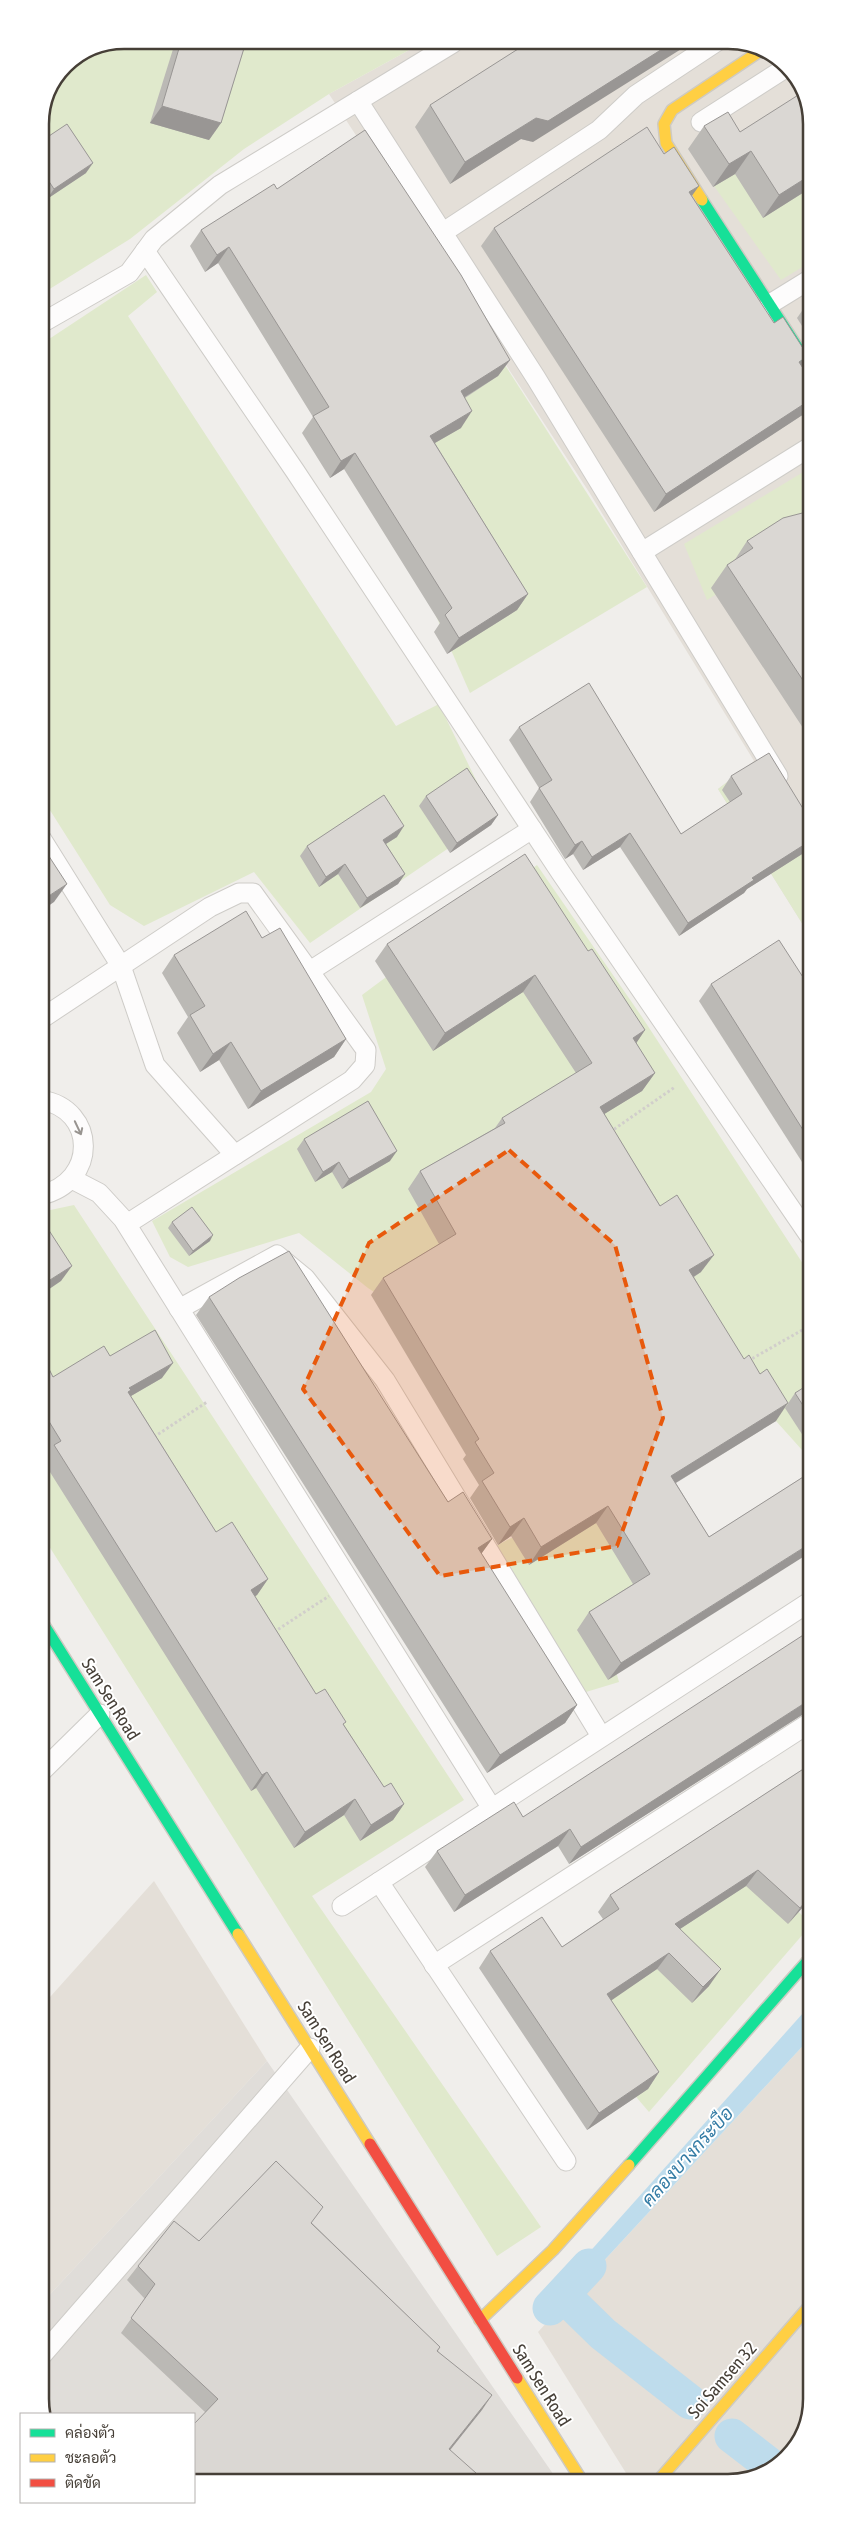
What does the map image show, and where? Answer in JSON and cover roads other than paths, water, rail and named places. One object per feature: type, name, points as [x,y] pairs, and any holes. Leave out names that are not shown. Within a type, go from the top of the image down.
[{"type":"street","points":[[756,54],[672,110],[664,124],[666,143],[803,356]]},
{"type":"street","name":"Sam Sen Road","points":[[49,1633],[578,2474]]},
{"type":"street","points":[[480,2320],[553,2250],[803,1967]]},
{"type":"street","name":"Soi Samsen 32","points":[[664,2474],[803,2313]]},
{"type":"lane","points":[[49,319],[129,272],[154,238],[220,185],[443,49]]},
{"type":"lane","points":[[442,233],[599,130],[636,95],[705,49]]},
{"type":"lane","points":[[701,122],[782,71]]},
{"type":"lane","points":[[358,101],[536,378],[790,794]]},
{"type":"lane","points":[[145,252],[295,471],[532,829],[803,1226]]},
{"type":"lane","points":[[770,304],[803,284]]},
{"type":"lane","points":[[642,552],[803,451]]},
{"type":"lane","points":[[310,971],[532,829]]},
{"type":"lane","points":[[49,851],[121,966],[155,1065],[235,1155]]},
{"type":"lane","points":[[49,1014],[210,907],[239,892],[254,893],[366,1050],[365,1065],[352,1080],[127,1224]]},
{"type":"lane","points":[[49,1102],[58,1105],[71,1115],[80,1128],[84,1143],[83,1158],[77,1174],[53,1193],[49,1194]]},
{"type":"lane","points":[[72,1179],[99,1193],[127,1224],[491,1807]]},
{"type":"lane","points":[[179,1309],[277,1255],[305,1278],[385,1380],[601,1736]]},
{"type":"lane","points":[[342,1906],[491,1807],[803,1606]]},
{"type":"lane","points":[[49,1764],[100,1714]]},
{"type":"lane","points":[[434,1965],[803,1727]]},
{"type":"lane","points":[[379,1882],[566,2161]]},
{"type":"lane","points":[[49,2347],[310,2048]]},
{"type":"water","points":[[803,2013],[803,2046],[562,2306],[552,2294]]},
{"type":"waterway","name":"คลองบางกระบือ","points":[[550,2308],[589,2266]]},
{"type":"waterway","name":"คลองบางกระบือ","points":[[563,2295],[603,2334],[690,2402]]},
{"type":"waterway","name":"คลองบางกระบือ","points":[[732,2436],[768,2463]]}]
